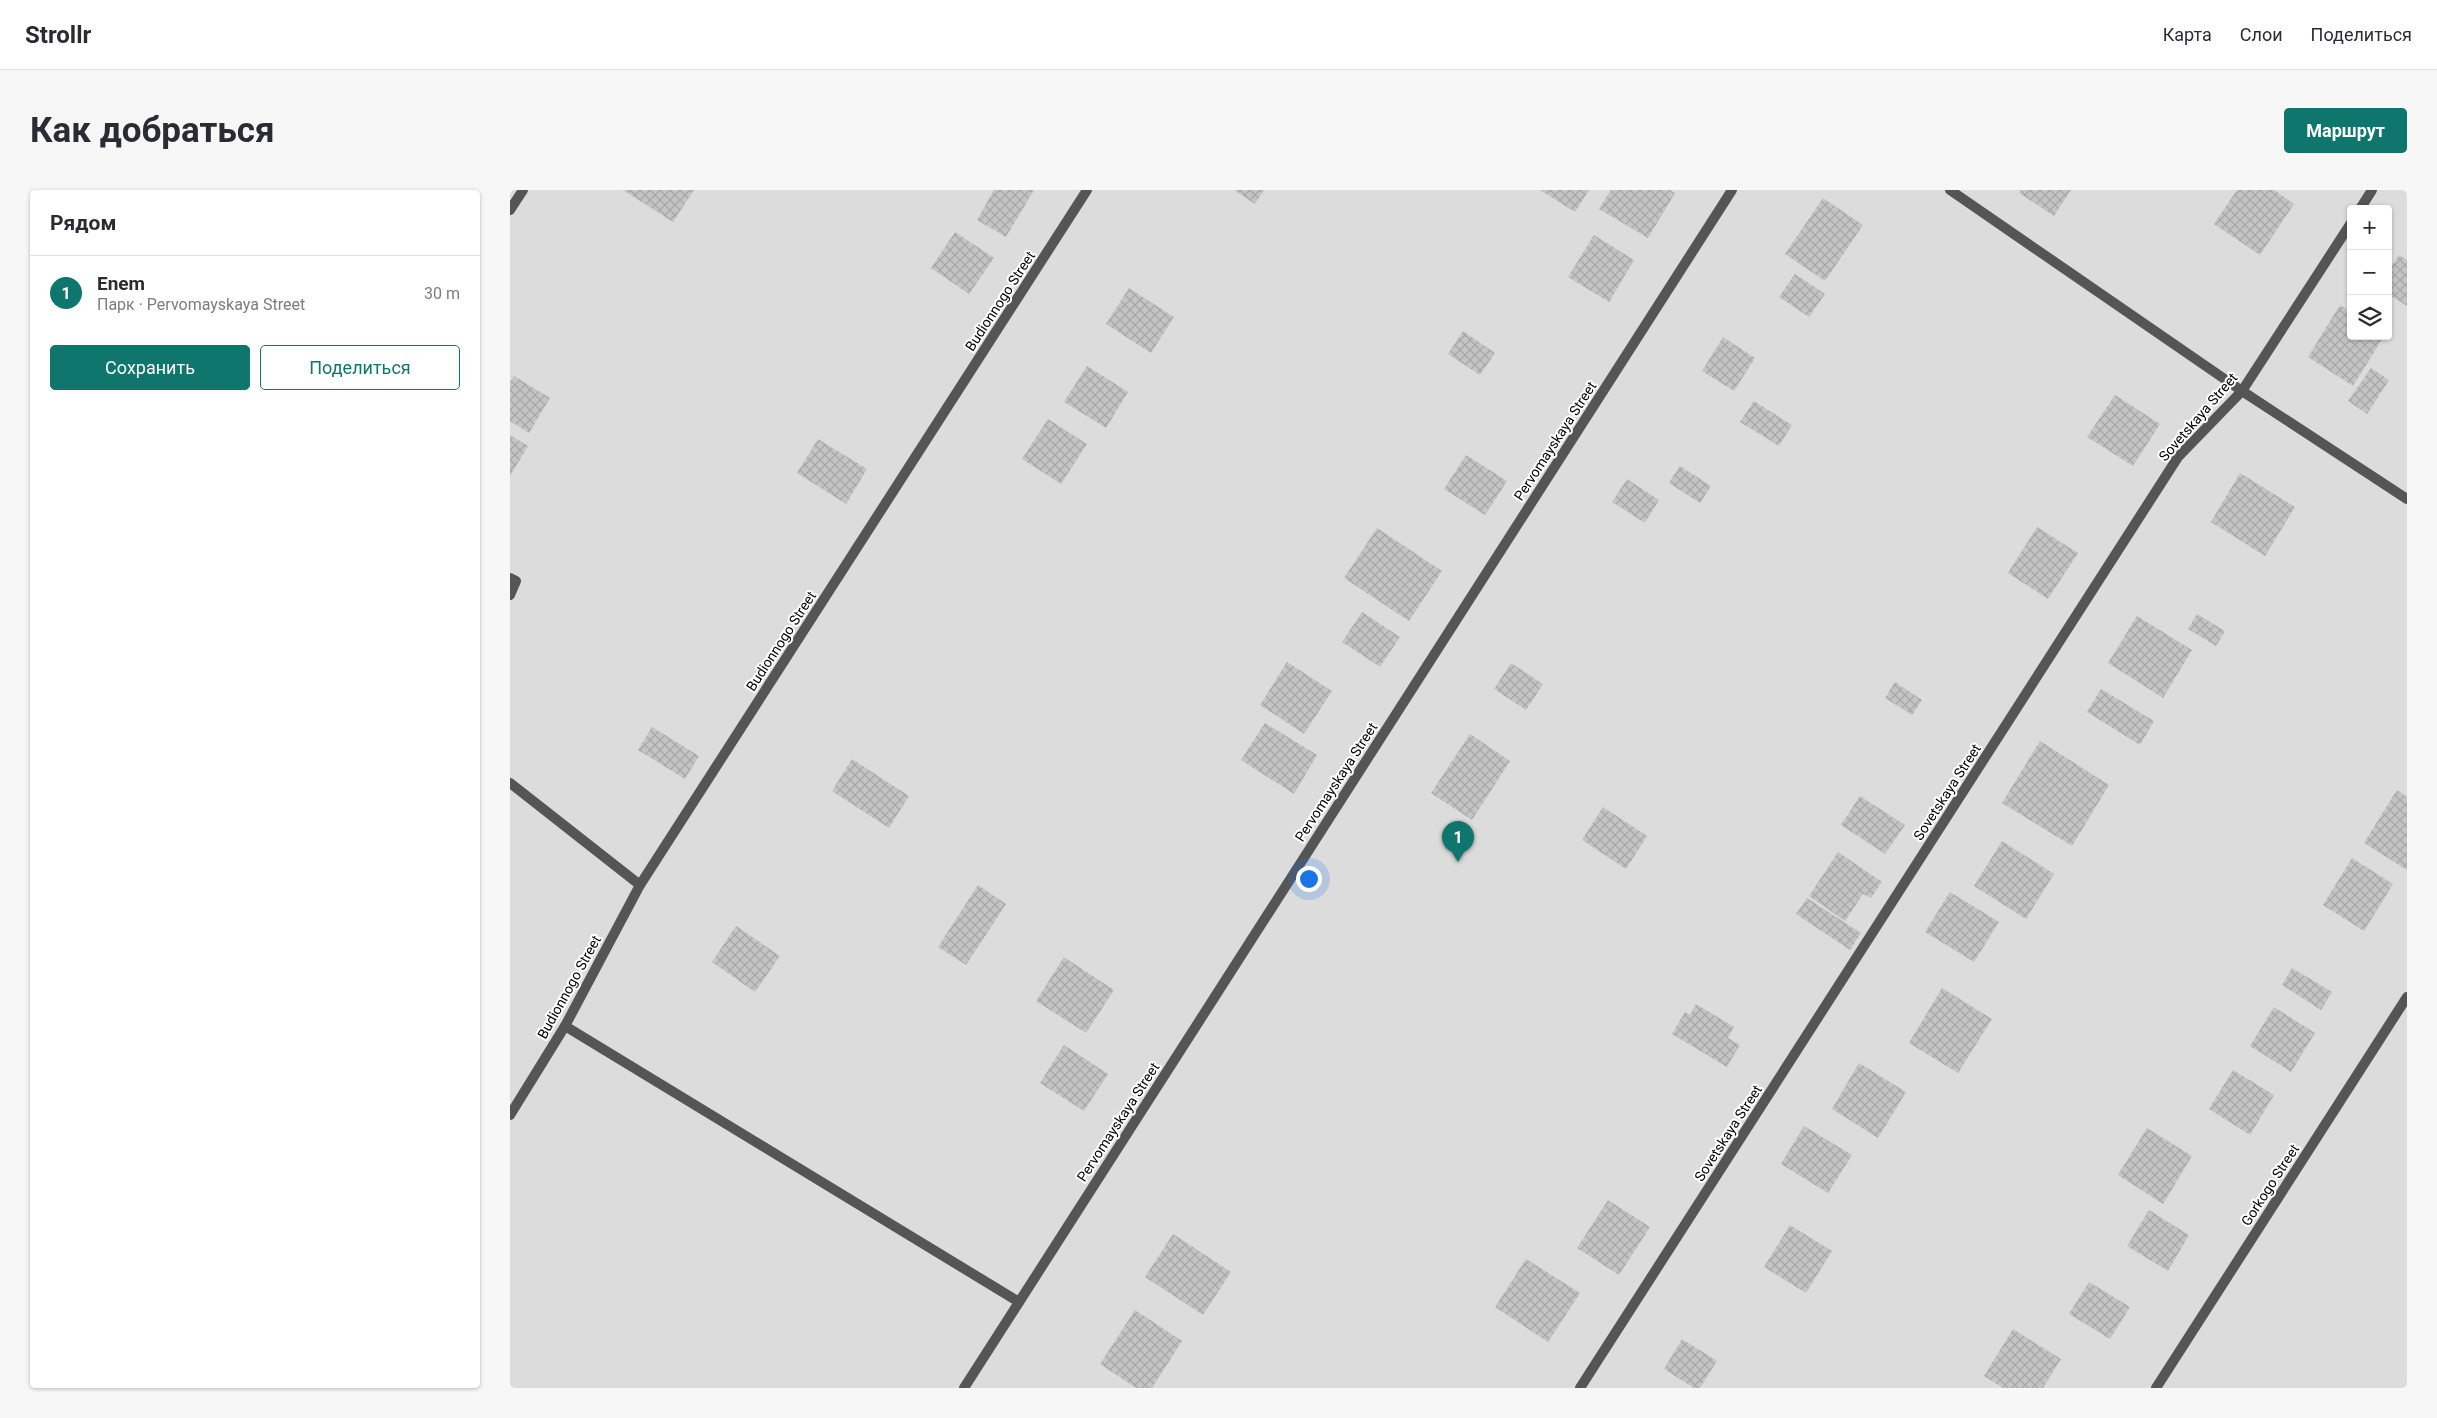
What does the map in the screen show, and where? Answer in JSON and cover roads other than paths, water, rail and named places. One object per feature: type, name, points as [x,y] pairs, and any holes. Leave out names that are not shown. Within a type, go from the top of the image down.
[{"type":"street","points":[[510,210],[522,190]]},
{"type":"street","name":"Budionnogo Street","points":[[510,1115],[565,1026],[640,885],[1087,190]]},
{"type":"street","name":"Pervomayskaya Street","points":[[964,1388],[1732,190]]},
{"type":"street","points":[[1950,190],[2242,391],[2407,499]]},
{"type":"street","points":[[2363,205],[2372,190]]},
{"type":"street","name":"Sovetskaya Street","points":[[1580,1388],[2178,457],[2242,391],[2347,229]]},
{"type":"street","points":[[510,578],[516,581],[510,595]]},
{"type":"street","points":[[510,783],[640,885]]},
{"type":"street","name":"Gorkogo Street","points":[[2156,1388],[2407,997]]},
{"type":"street","points":[[565,1026],[1019,1302]]},
{"type":"place","name":"Enem","points":[[1458,862]]}]
